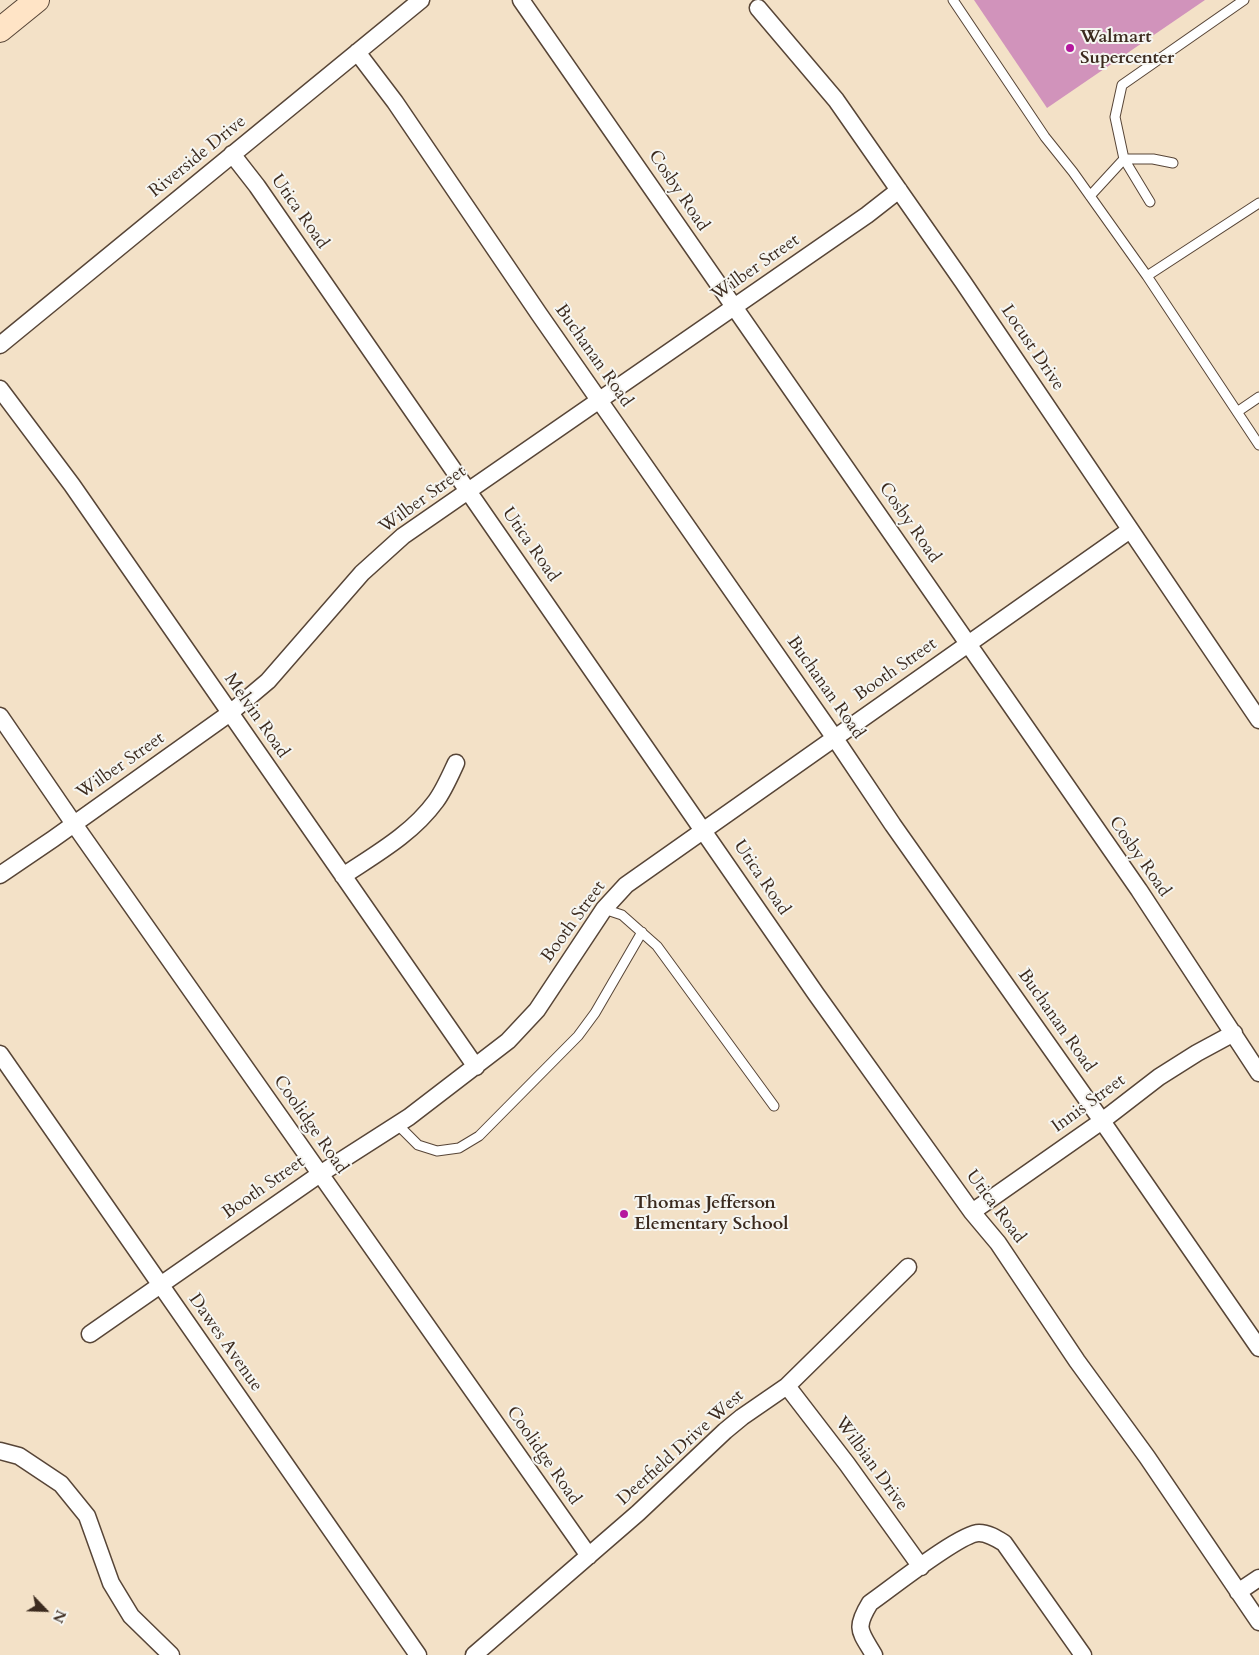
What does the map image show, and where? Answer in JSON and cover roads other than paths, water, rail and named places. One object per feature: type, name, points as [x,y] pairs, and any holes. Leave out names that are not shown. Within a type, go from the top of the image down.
[{"type":"main road","points":[[0,30],[37,0]]},
{"type":"street","name":"Riverside Drive","points":[[0,345],[421,0]]},
{"type":"street","name":"Cosby Road","points":[[521,0],[1139,890],[1259,1073]]},
{"type":"street","name":"Locust Drive","points":[[758,8],[836,100],[963,282],[1259,720]]},
{"type":"street","name":"Buchanan Road","points":[[357,52],[396,102],[539,314],[834,737],[892,825],[1102,1121],[1259,1348]]},
{"type":"street","name":"Utica Road","points":[[232,154],[263,194],[816,994],[972,1212],[998,1243],[1077,1361],[1146,1457],[1259,1622]]},
{"type":"street","name":"Wilber Street","points":[[0,875],[230,713],[268,681],[362,573],[403,536],[599,399],[867,216],[899,190]]},
{"type":"street","name":"Melvin Road","points":[[0,389],[72,485],[476,1067]]},
{"type":"street","name":"Booth Street","points":[[90,1334],[320,1174],[397,1124],[476,1067],[508,1041],[537,1010],[604,909],[626,885],[1130,530]]},
{"type":"street","name":"Coolidge Road","points":[[0,716],[589,1556]]},
{"type":"street","points":[[343,876],[392,843],[419,821],[437,800],[456,764]]},
{"type":"street","name":"Innis Street","points":[[972,1212],[1102,1121],[1159,1077],[1234,1033]]},
{"type":"street","name":"Dawes Avenue","points":[[0,1054],[418,1655]]},
{"type":"street","name":"Deerfield Drive West","points":[[474,1655],[638,1513],[725,1430],[787,1386],[908,1266]]},
{"type":"street","name":"Wilbian Drive","points":[[787,1386],[848,1464],[921,1567]]},
{"type":"street","points":[[0,1451],[19,1456],[60,1484],[86,1516],[111,1583],[131,1616],[171,1655]]},
{"type":"street","points":[[874,1655],[860,1631],[861,1618],[870,1603],[957,1541],[976,1533],[993,1536],[1004,1543],[1083,1655]]},
{"type":"street","points":[[1238,1592],[1259,1578]]},
{"type":"lane","points":[[953,0],[1045,137],[1073,172],[1147,276],[1259,445]]},
{"type":"lane","points":[[1150,202],[1124,159],[1115,117],[1122,85],[1244,0]]},
{"type":"lane","points":[[1090,196],[1124,159],[1153,159],[1173,162]]},
{"type":"lane","points":[[1147,276],[1259,203]]},
{"type":"lane","points":[[1237,412],[1259,397]]},
{"type":"lane","points":[[604,909],[622,915],[657,946],[774,1106]]},
{"type":"lane","points":[[397,1124],[418,1145],[437,1151],[459,1148],[479,1136],[578,1036],[595,1013],[642,932]]},
{"type":"place","name":"Walmart Supercenter","points":[[1070,48]]},
{"type":"place","name":"Thomas Jefferson Elementary School","points":[[624,1214]]}]
